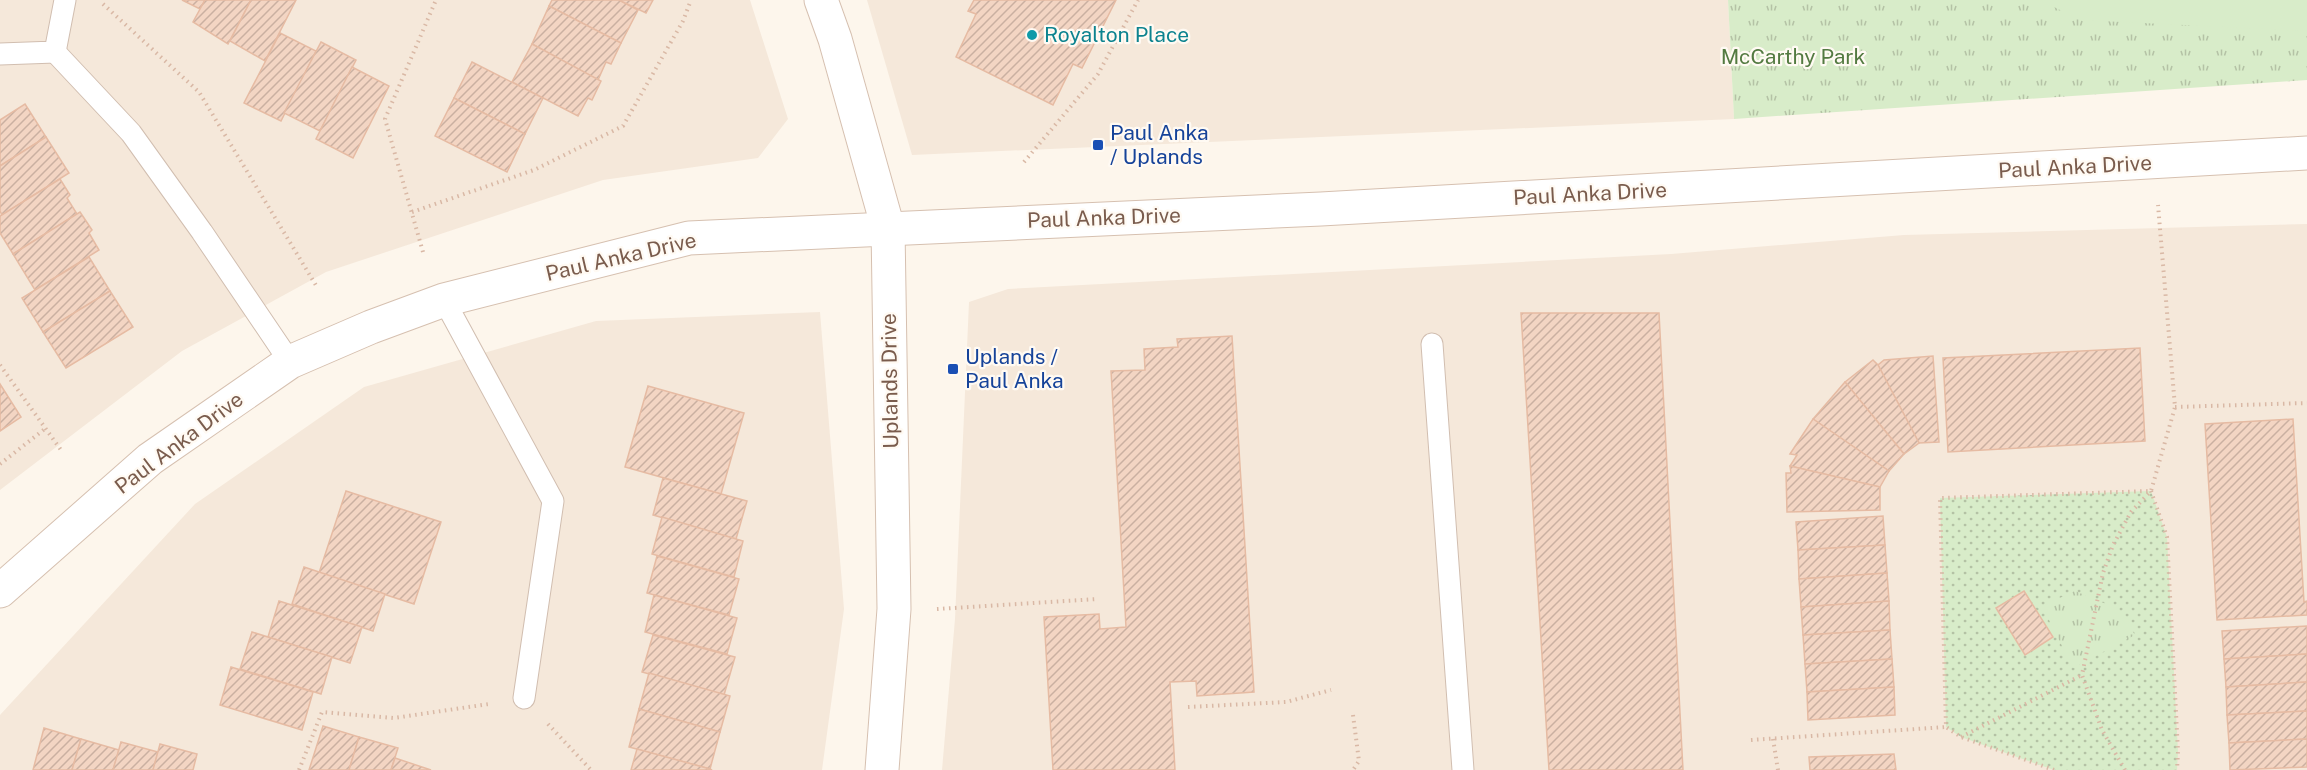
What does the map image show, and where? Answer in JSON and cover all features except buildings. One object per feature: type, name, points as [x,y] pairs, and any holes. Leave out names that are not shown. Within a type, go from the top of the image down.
[{"type":"street","name":"Uplands Drive","points":[[821,0],[835,39],[888,228],[894,609],[882,770]]},
{"type":"street","name":"Paul Anka Drive","points":[[0,591],[150,459],[290,362],[371,327],[444,300],[689,238],[1322,209],[2307,153]]},
{"type":"lane","points":[[56,52],[65,0]]},
{"type":"lane","points":[[0,54],[56,52],[131,133],[202,232],[290,362]]},
{"type":"lane","points":[[444,300],[553,501],[524,698]]},
{"type":"lane","points":[[1432,344],[1462,770]]},
{"type":"path","points":[[99,0],[199,92],[317,287]]},
{"type":"path","points":[[423,252],[385,119],[436,0]]},
{"type":"path","points":[[412,212],[534,170],[623,126],[683,21],[691,0]]},
{"type":"path","points":[[1024,162],[1098,74],[1138,0]]},
{"type":"path","points":[[2125,770],[2102,730],[2082,675],[2103,573],[2113,545],[2132,512],[2151,491],[2175,407],[2154,162]]},
{"type":"path","points":[[0,365],[62,450]]},
{"type":"path","points":[[2175,407],[2307,403]]},
{"type":"path","points":[[0,464],[46,428]]},
{"type":"path","points":[[1946,727],[1940,498],[2151,491]]},
{"type":"path","points":[[2151,491],[2167,537],[2177,740],[2176,770]]},
{"type":"path","points":[[894,609],[943,609],[1098,599]]},
{"type":"path","points":[[1961,737],[2082,675]]},
{"type":"path","points":[[1188,707],[1286,702],[1331,690]]},
{"type":"path","points":[[299,770],[322,712],[394,718],[524,698],[591,770]]},
{"type":"path","points":[[1353,715],[1359,761],[1353,770]]},
{"type":"path","points":[[1751,740],[1946,727],[1961,737],[2054,770]]},
{"type":"path","points":[[1773,739],[1779,770]]},
{"type":"shaded area","points":[[0,0],[750,0],[788,119],[758,158],[603,180],[326,272],[182,351],[0,490]]},
{"type":"shaded area","points":[[867,0],[1728,0],[1734,119],[912,155]]},
{"type":"shaded area","points":[[2307,224],[2307,770],[942,770],[955,619],[969,302],[1008,289],[1671,254],[1904,235]]},
{"type":"shaded area","points":[[820,312],[844,609],[822,770],[0,770],[0,715],[195,504],[364,387],[596,321]]},
{"type":"green space","name":"McCarthy Park","points":[[1728,0],[2307,0],[2307,80],[1734,119]]},
{"type":"green space","points":[[2040,0],[2307,0],[2307,31],[2080,20]]},
{"type":"green space","points":[[2151,491],[2167,537],[2177,770],[2054,770],[1961,737],[1946,727],[1940,498]]},
{"type":"green space","points":[[2075,591],[2118,609],[2135,635],[2073,668],[2042,606]]},
{"type":"place","name":"Royalton Place","points":[[1032,35]]},
{"type":"place","name":"Paul Anka / Uplands","points":[[1098,145]]},
{"type":"place","name":"Uplands / Paul Anka","points":[[953,369]]}]
